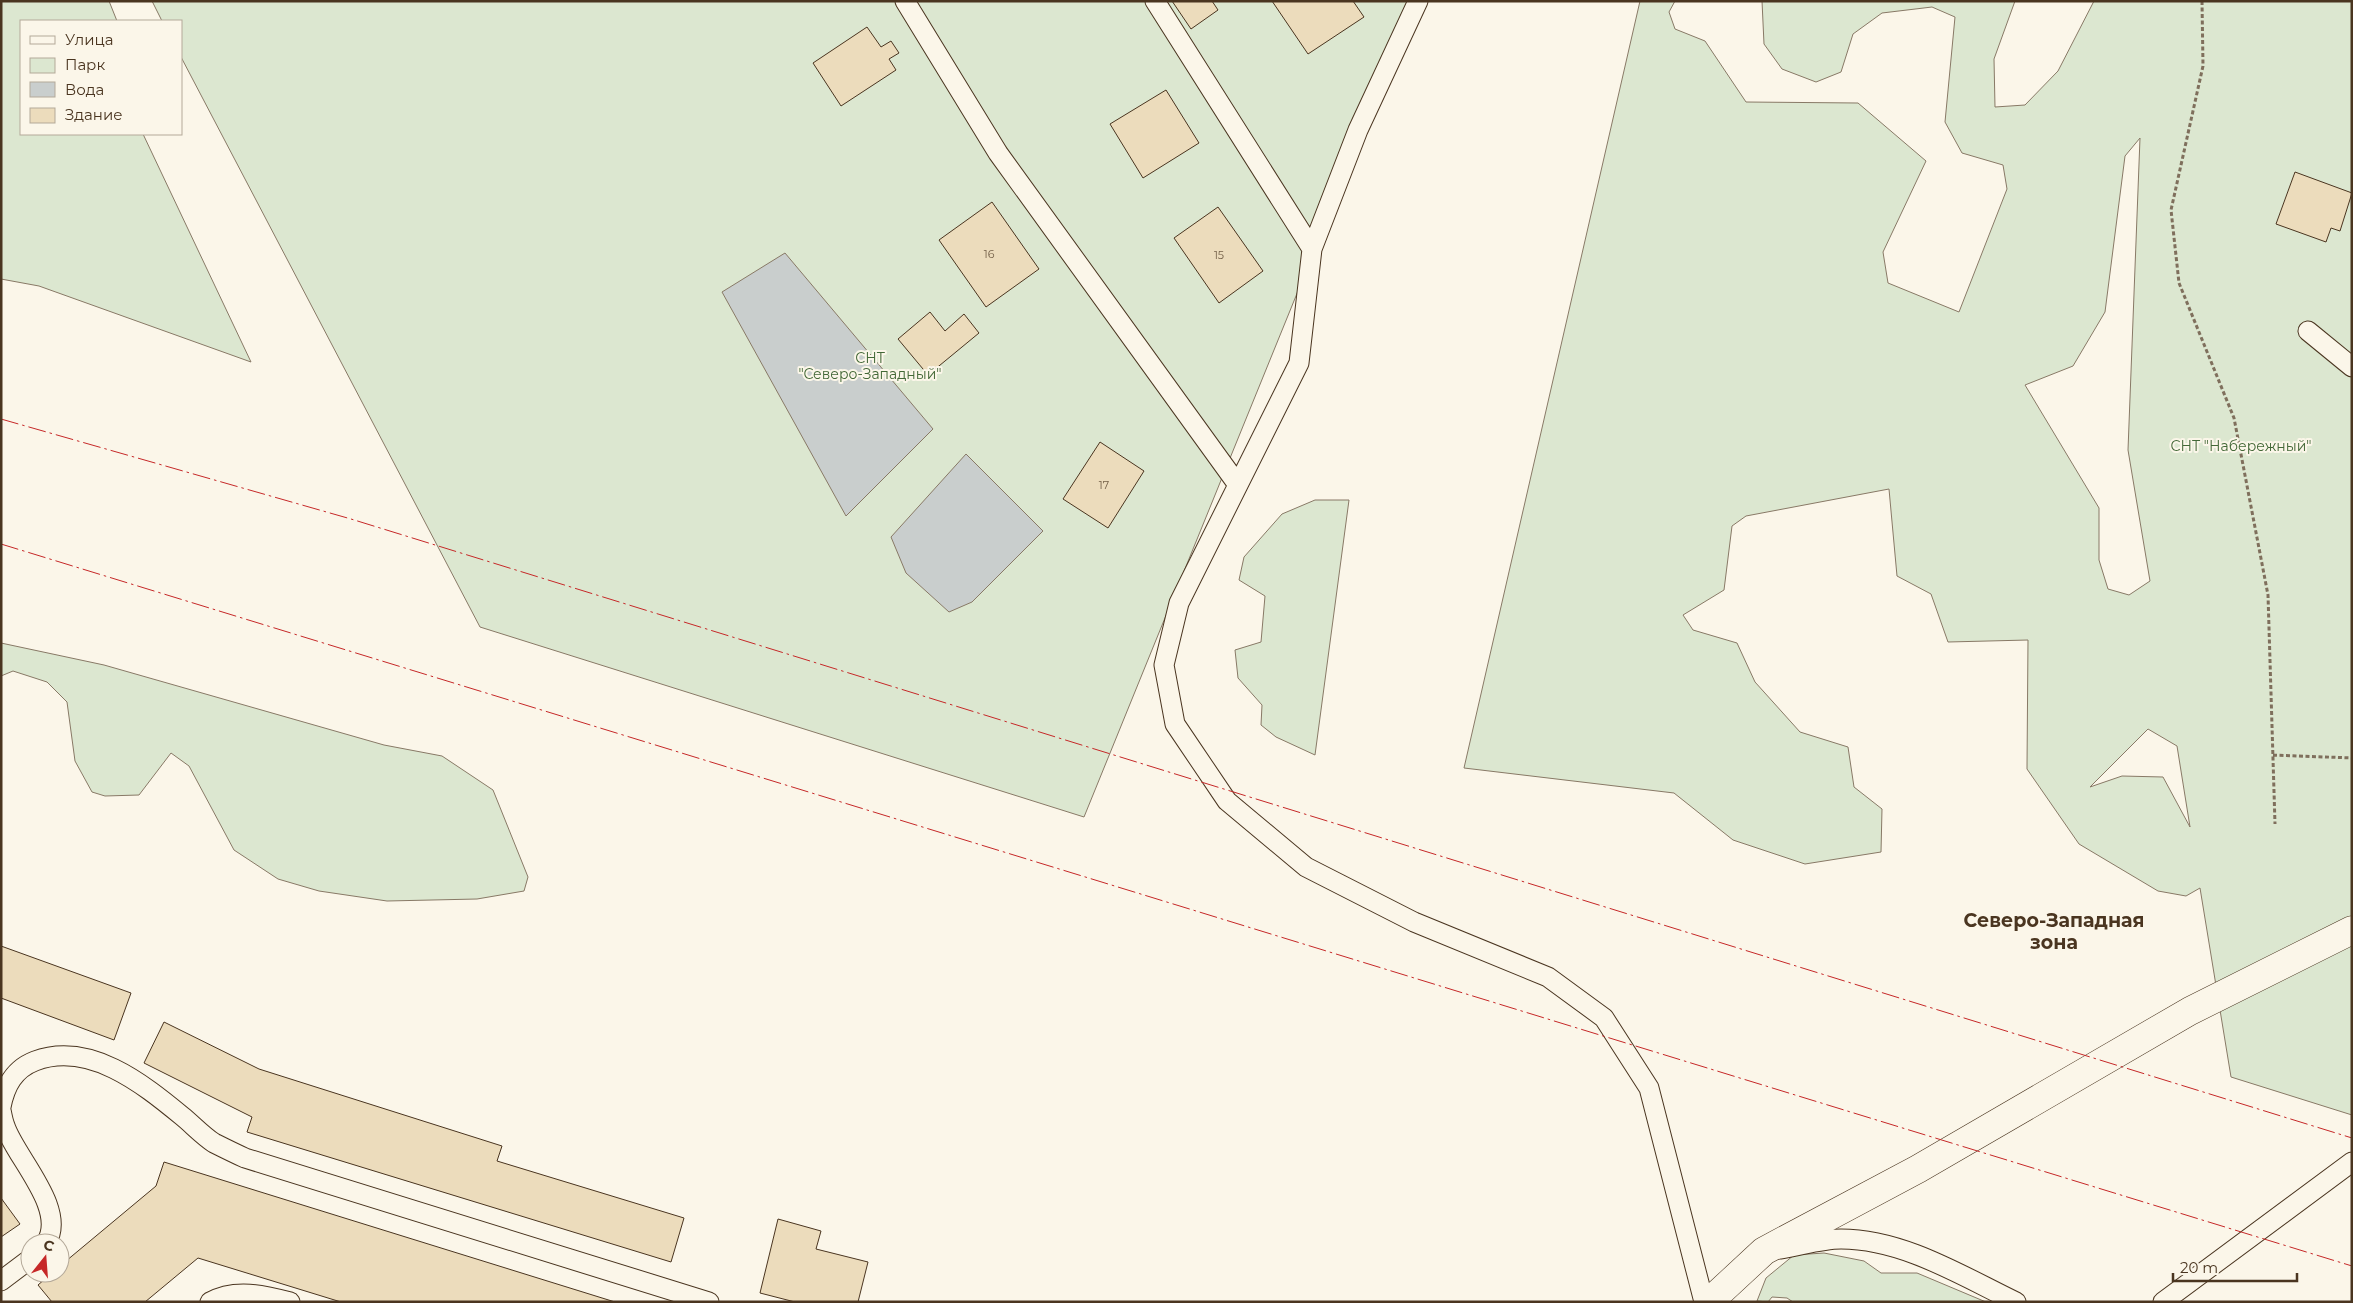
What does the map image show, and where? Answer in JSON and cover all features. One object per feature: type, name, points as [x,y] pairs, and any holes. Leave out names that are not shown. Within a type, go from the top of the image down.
[{"type":"street","points":[[1709,1302],[1764,1251],[1918,1170],[2190,1011],[2352,930]]},
{"type":"lane","points":[[905,1],[998,153],[1238,485]]},
{"type":"lane","points":[[1155,1],[1312,249]]},
{"type":"lane","points":[[1418,1],[1358,130],[1312,249],[1299,363],[1179,603],[1164,665],[1174,724],[1227,801],[1306,867],[1414,922],[1548,977],[1604,1018],[1649,1088],[1704,1302]]},
{"type":"lane","points":[[2308,331],[2352,367]]},
{"type":"lane","points":[[49,1233],[52,1223],[47,1202],[5,1127],[1,1109],[4,1090],[13,1076],[26,1064],[44,1058],[70,1055],[104,1064],[147,1088],[213,1142],[244,1158],[709,1302]]},
{"type":"lane","points":[[2163,1302],[2352,1162]]},
{"type":"lane","points":[[1764,1251],[1840,1239],[1884,1245],[1934,1262],[2016,1302]]},
{"type":"lane","points":[[1,1281],[20,1267]]},
{"type":"lane","points":[[210,1302],[220,1296],[257,1293],[290,1302]]},
{"type":"path","points":[[2202,1],[2203,66],[2171,210],[2179,283],[2234,418],[2268,595],[2275,824]]},
{"type":"path","points":[[2273,755],[2352,758]]},
{"type":"green space","points":[[1,1],[109,1],[117,20],[20,20],[20,135],[143,135],[251,362],[39,286],[1,279]]},
{"type":"green space","name":"СНТ \"Северо-Западный\"","points":[[152,1],[1416,1],[1084,817],[480,627],[182,59],[182,20],[162,20]]},
{"type":"green space","name":"СНТ \"Набережный\"","points":[[1640,1],[1675,1],[1669,12],[1675,29],[1705,41],[1746,102],[1858,103],[1926,161],[1883,252],[1888,283],[1959,312],[2007,189],[2003,165],[1962,153],[1945,122],[1955,17],[1932,7],[1882,13],[1853,34],[1841,72],[1816,82],[1782,69],[1764,44],[1762,1],[2015,1],[1994,59],[1995,107],[2025,105],[2058,71],[2094,1],[2352,1],[2352,1115],[2231,1077],[2200,888],[2186,896],[2158,891],[2079,844],[2027,769],[2028,640],[1948,642],[1931,594],[1897,576],[1889,489],[1746,516],[1732,526],[1724,590],[1683,615],[1693,630],[1737,643],[1755,682],[1800,732],[1848,747],[1854,787],[1882,809],[1881,852],[1805,864],[1733,840],[1674,793],[1464,768]],"holes":[[[2140,138],[2128,450],[2150,581],[2129,595],[2108,589],[2099,560],[2099,508],[2025,385],[2073,366],[2105,312],[2125,156]],[[2148,729],[2177,746],[2190,827],[2163,777],[2122,776],[2090,787]]]},
{"type":"green space","points":[[1315,500],[1349,500],[1315,755],[1276,737],[1261,725],[1262,705],[1238,678],[1235,650],[1261,642],[1265,596],[1239,580],[1244,557],[1282,514]]},
{"type":"green space","points":[[1,643],[104,665],[384,745],[442,756],[493,790],[528,877],[524,891],[477,899],[387,901],[319,891],[278,879],[234,850],[189,766],[171,753],[139,795],[105,796],[92,792],[75,761],[67,702],[47,682],[13,671],[1,676]]},
{"type":"green space","points":[[1824,1253],[1864,1261],[1881,1273],[1917,1273],[1986,1302],[1793,1302],[1787,1298],[1772,1297],[1768,1302],[1757,1301],[1766,1278],[1794,1255]]},
{"type":"water","points":[[785,253],[933,429],[846,516],[722,292]]},
{"type":"water","points":[[966,454],[1043,531],[972,602],[949,612],[906,573],[891,537]]},
{"type":"building","points":[[1172,1],[1212,1],[1218,10],[1191,29]]},
{"type":"building","points":[[1272,1],[1353,1],[1364,17],[1308,54]]},
{"type":"building","points":[[867,27],[881,47],[891,41],[899,53],[889,59],[896,70],[841,106],[813,63]]},
{"type":"building","points":[[1166,90],[1199,143],[1143,178],[1110,124]]},
{"type":"building","points":[[2295,172],[2352,193],[2340,231],[2331,228],[2326,242],[2276,224]]},
{"type":"building","points":[[992,202],[1039,269],[986,307],[939,240]]},
{"type":"building","points":[[1218,207],[1263,271],[1219,303],[1174,238]]},
{"type":"building","points":[[930,312],[945,331],[964,314],[979,333],[928,375],[898,339]]},
{"type":"building","points":[[1100,442],[1144,471],[1108,528],[1063,499]]},
{"type":"building","points":[[1,946],[131,993],[114,1040],[1,998]]},
{"type":"building","points":[[164,1022],[259,1069],[502,1146],[497,1161],[684,1218],[671,1262],[247,1132],[252,1117],[144,1063]]},
{"type":"building","points":[[164,1162],[615,1302],[341,1302],[198,1258],[145,1302],[52,1302],[38,1285],[40,1283],[70,1283],[70,1258],[156,1186]]},
{"type":"building","points":[[1,1198],[20,1224],[1,1237]]},
{"type":"building","points":[[778,1219],[821,1231],[816,1249],[868,1262],[858,1302],[795,1302],[760,1293]]},
{"type":"power","points":[[1,419],[351,519],[2352,1138]]},
{"type":"power","points":[[1,544],[2352,1266]]},
{"type":"district","name":"Северо-Западная зона","points":[[2054,931]]}]
